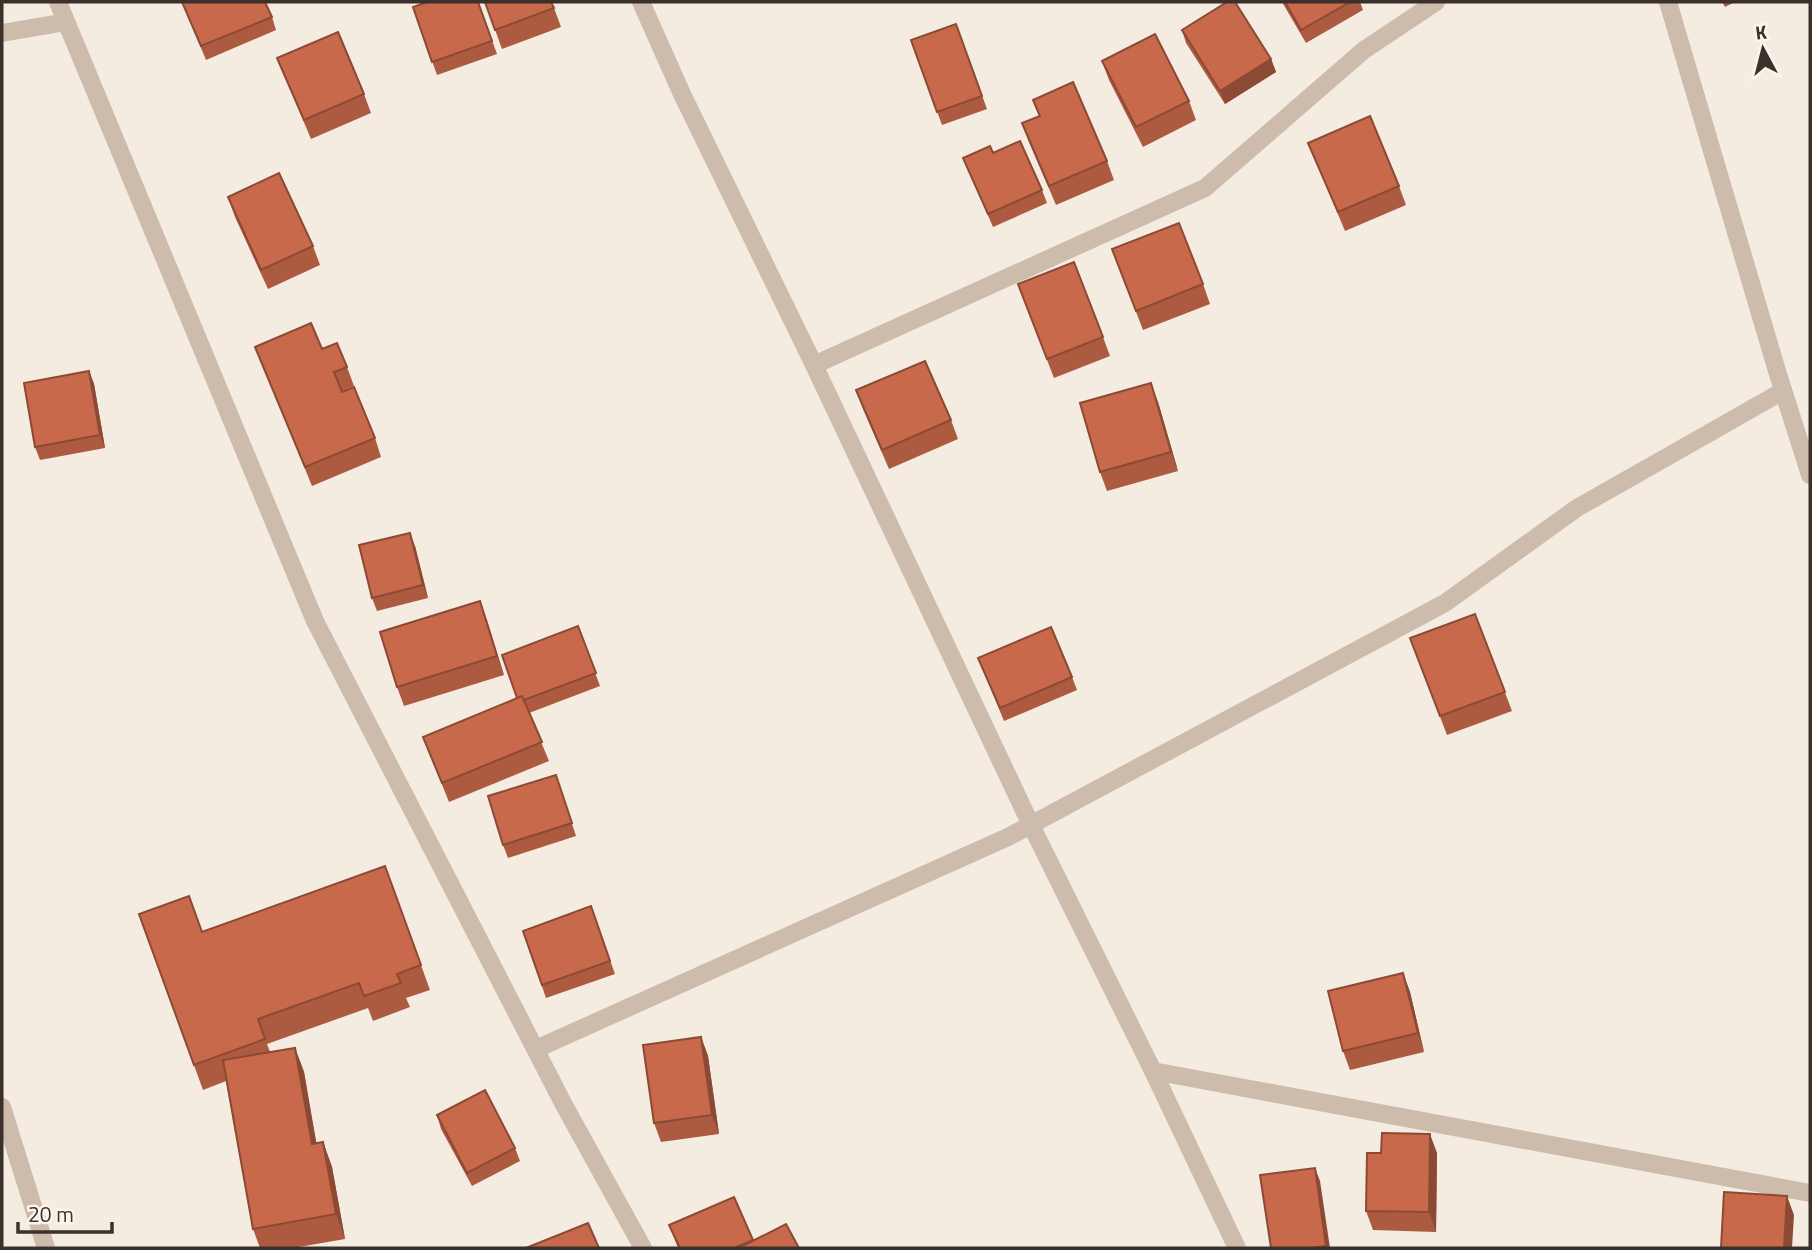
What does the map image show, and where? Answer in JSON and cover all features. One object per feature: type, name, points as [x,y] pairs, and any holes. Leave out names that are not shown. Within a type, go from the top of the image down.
[{"type":"street","points":[[58,2],[315,621],[536,1049],[643,1248]]},
{"type":"street","points":[[641,2],[682,94],[814,365],[1031,825],[1153,1070],[1237,1248]]},
{"type":"street","points":[[814,365],[1205,188],[1364,50],[1436,2]]},
{"type":"street","points":[[1668,2],[1810,475]]},
{"type":"street","points":[[2,33],[66,22]]},
{"type":"street","points":[[536,1049],[1031,825],[1445,603],[1577,508],[1783,391]]},
{"type":"street","points":[[1153,1070],[1810,1193]]},
{"type":"street","points":[[2,1107],[47,1248]]},
{"type":"building","points":[[182,2],[265,2],[272,17],[201,46]]},
{"type":"building","points":[[427,2],[478,2],[492,41],[432,62],[413,7]]},
{"type":"building","points":[[485,2],[551,2],[554,8],[495,30]]},
{"type":"building","points":[[1227,2],[1235,2],[1271,59],[1220,91],[1182,30]]},
{"type":"building","points":[[1285,2],[1350,2],[1301,30]]},
{"type":"building","points":[[956,24],[982,96],[937,112],[911,40]]},
{"type":"building","points":[[338,32],[364,94],[304,120],[277,58]]},
{"type":"building","points":[[1155,34],[1189,101],[1136,127],[1102,61]]},
{"type":"building","points":[[1073,82],[1107,161],[1049,186],[1022,123],[1040,116],[1033,100]]},
{"type":"building","points":[[1370,116],[1399,186],[1338,212],[1308,143]]},
{"type":"building","points":[[1020,141],[1042,190],[988,214],[963,158],[990,146],[993,153]]},
{"type":"building","points":[[279,173],[313,246],[261,270],[228,197]]},
{"type":"building","points":[[1179,223],[1203,284],[1136,311],[1112,249]]},
{"type":"building","points":[[1074,262],[1103,337],[1047,359],[1018,284]]},
{"type":"building","points":[[311,323],[322,349],[337,343],[347,367],[334,372],[342,392],[354,387],[375,438],[305,467],[255,347]]},
{"type":"building","points":[[925,361],[951,420],[882,450],[856,390]]},
{"type":"building","points":[[89,371],[100,435],[35,447],[24,383]]},
{"type":"building","points":[[1151,383],[1171,452],[1100,472],[1080,403]]},
{"type":"building","points":[[410,533],[423,585],[372,598],[359,545]]},
{"type":"building","points":[[480,601],[497,656],[397,687],[380,632]]},
{"type":"building","points":[[1475,614],[1505,692],[1440,716],[1410,638]]},
{"type":"building","points":[[578,626],[596,673],[524,700],[522,696],[517,698],[502,655]]},
{"type":"building","points":[[1051,627],[1072,677],[1000,708],[978,658]]},
{"type":"building","points":[[522,696],[542,742],[442,783],[423,737]]},
{"type":"building","points":[[556,775],[572,823],[503,845],[488,796]]},
{"type":"building","points":[[385,866],[421,965],[397,974],[401,983],[364,996],[359,983],[258,1019],[265,1039],[194,1065],[139,914],[189,896],[202,932]]},
{"type":"building","points":[[591,906],[610,961],[542,985],[523,931]]},
{"type":"building","points":[[1403,973],[1418,1033],[1343,1051],[1328,991]]},
{"type":"building","points":[[701,1037],[712,1115],[654,1123],[643,1045]]},
{"type":"building","points":[[295,1048],[312,1144],[323,1142],[336,1214],[253,1229],[223,1060]]},
{"type":"building","points":[[485,1090],[515,1148],[467,1173],[437,1115]]},
{"type":"building","points":[[1382,1133],[1430,1134],[1429,1212],[1366,1211],[1367,1153],[1381,1153]]},
{"type":"building","points":[[1315,1168],[1326,1246],[1271,1248],[1260,1175]]},
{"type":"building","points":[[1724,1192],[1787,1196],[1784,1248],[1721,1248]]},
{"type":"building","points":[[734,1197],[753,1240],[734,1248],[680,1248],[669,1225]]},
{"type":"building","points":[[588,1223],[599,1248],[526,1248]]},
{"type":"building","points":[[786,1224],[799,1248],[739,1248]]}]
